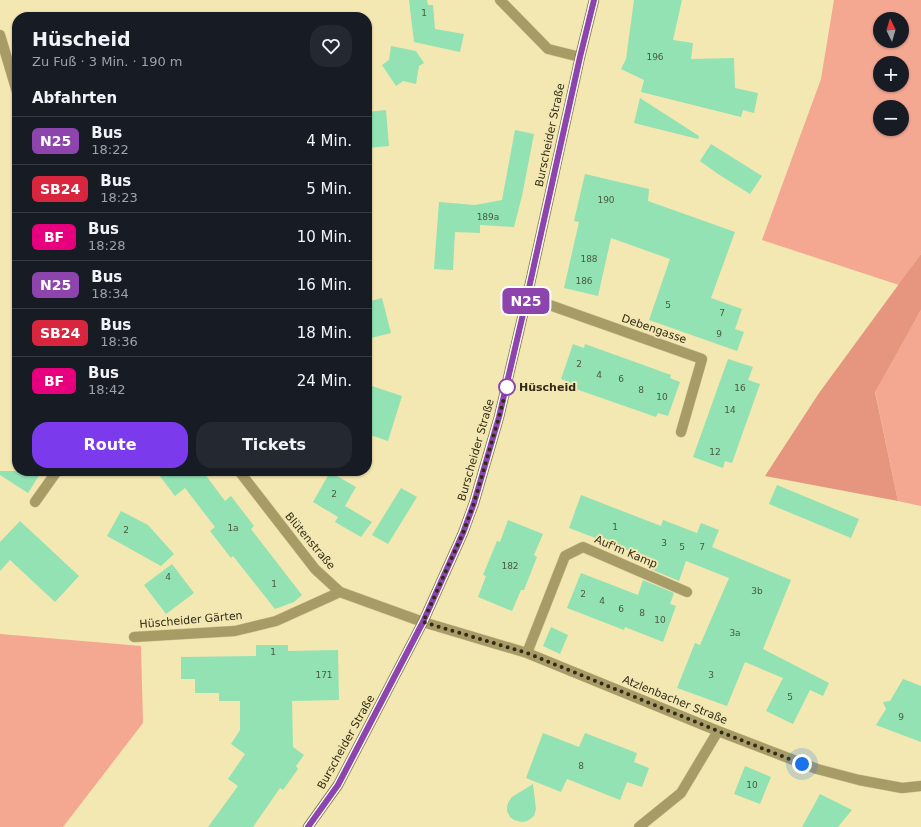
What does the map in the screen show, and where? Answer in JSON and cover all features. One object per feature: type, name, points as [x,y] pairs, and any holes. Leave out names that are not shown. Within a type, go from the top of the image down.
[{"type":"main road","name":"Burscheider Straße","points":[[308,827],[338,785],[423,622],[463,533],[474,503],[499,417],[594,0]]},
{"type":"street","points":[[500,0],[548,49],[580,57]]},
{"type":"street","points":[[0,35],[12,75]]},
{"type":"street","name":"Debengasse","points":[[527,297],[702,359],[681,432]]},
{"type":"street","points":[[35,502],[53,476]]},
{"type":"street","name":"Blütenstraße","points":[[243,476],[315,569],[340,592],[423,622]]},
{"type":"street","name":"Auf'm Kamp","points":[[527,653],[565,556],[583,547],[687,592]]},
{"type":"street","name":"Hüscheider Gärten","points":[[134,637],[235,631],[276,621],[340,592]]},
{"type":"street","name":"Atzlenbacher Straße","points":[[423,622],[527,653],[718,731],[817,769],[859,780],[902,788],[921,786]]},
{"type":"street","points":[[639,827],[681,793],[718,731]]},
{"type":"shaded area","points":[[834,0],[921,0],[921,254],[899,285],[762,240],[821,79]]},
{"type":"shaded area","points":[[921,254],[921,310],[875,392],[898,501],[765,476],[819,393]]},
{"type":"shaded area","points":[[921,310],[921,506],[898,501],[875,391]]},
{"type":"shaded area","points":[[0,634],[141,646],[143,723],[63,827],[0,827]]},
{"type":"building","points":[[409,0],[427,0],[428,5],[433,5],[435,29],[464,34],[460,52],[414,42]]},
{"type":"building","points":[[634,0],[682,0],[673,40],[693,43],[691,59],[734,58],[735,88],[758,93],[754,113],[743,110],[741,117],[641,92],[644,80],[621,69],[626,59]]},
{"type":"building","points":[[391,46],[416,51],[424,63],[419,66],[416,84],[403,81],[396,86],[382,65],[389,60]]},
{"type":"building","points":[[640,98],[699,136],[698,139],[634,123]]},
{"type":"building","points":[[386,110],[389,146],[372,148],[372,111]]},
{"type":"building","points":[[515,130],[534,134],[522,196],[514,227],[480,225],[480,233],[455,232],[453,270],[434,269],[439,202],[475,205],[502,200]]},
{"type":"building","points":[[711,144],[762,176],[750,194],[700,161]]},
{"type":"building","points":[[585,174],[649,189],[648,201],[735,232],[711,298],[742,309],[735,329],[744,332],[737,351],[649,320],[670,259],[611,238],[598,296],[564,288],[579,222],[574,221]]},
{"type":"building","points":[[382,298],[391,333],[372,338],[372,301]]},
{"type":"building","points":[[573,344],[584,348],[585,344],[671,375],[670,378],[680,382],[668,416],[658,413],[656,417],[570,387],[571,383],[561,379]]},
{"type":"building","points":[[728,359],[753,367],[748,380],[760,384],[732,463],[725,461],[723,468],[693,457]]},
{"type":"building","points":[[372,386],[402,396],[388,441],[372,436]]},
{"type":"building","points":[[0,471],[12,471],[12,476],[39,476],[28,493],[0,475]]},
{"type":"building","points":[[160,476],[206,476],[225,501],[231,496],[254,526],[251,529],[302,595],[294,602],[275,609],[233,556],[231,558],[210,531],[215,527],[185,488],[175,496]]},
{"type":"building","points":[[328,476],[337,476],[356,487],[345,506],[372,522],[361,537],[335,522],[338,517],[313,502]]},
{"type":"building","points":[[777,485],[859,519],[851,538],[769,504]]},
{"type":"building","points":[[401,488],[417,497],[388,544],[372,535]]},
{"type":"building","points":[[581,495],[661,526],[663,520],[697,533],[701,523],[719,530],[712,547],[791,580],[763,649],[829,683],[823,696],[810,690],[793,724],[766,711],[783,678],[745,662],[727,706],[677,688],[695,643],[700,645],[729,578],[686,561],[679,581],[648,568],[651,559],[569,528]]},
{"type":"building","points":[[121,511],[148,525],[174,554],[161,566],[107,536]]},
{"type":"building","points":[[508,520],[543,534],[534,555],[537,557],[524,590],[521,590],[512,611],[478,597],[486,576],[483,575],[497,541],[500,542]]},
{"type":"building","points":[[20,521],[79,576],[55,602],[10,560],[0,571],[0,542]]},
{"type":"building","points":[[172,564],[194,593],[166,614],[144,585]]},
{"type":"building","points":[[581,573],[638,595],[643,580],[674,593],[670,604],[676,606],[663,642],[625,627],[624,630],[567,608]]},
{"type":"building","points":[[551,627],[568,635],[560,654],[543,646]]},
{"type":"building","points":[[256,645],[288,645],[288,651],[338,650],[339,700],[292,701],[293,747],[304,755],[296,766],[298,769],[283,790],[280,788],[253,827],[208,827],[238,786],[228,779],[245,754],[231,744],[240,730],[240,701],[219,701],[219,693],[195,693],[195,679],[181,679],[181,657],[256,656]]},
{"type":"building","points":[[903,679],[921,686],[921,742],[876,725],[886,709],[883,702],[890,701]]},
{"type":"building","points":[[543,733],[579,747],[585,733],[637,753],[634,762],[649,768],[642,787],[627,782],[620,800],[567,779],[561,792],[526,778]]},
{"type":"building","points":[[745,766],[771,777],[760,804],[734,794]]},
{"type":"building","points":[[533,784],[536,809],[534,816],[527,821],[522,822],[514,820],[510,817],[507,811],[509,801],[512,797]]},
{"type":"building","points":[[820,794],[852,810],[838,827],[802,827]]},
{"type":"bus line","name":"N25","points":[[308,827],[338,785],[423,622],[463,533],[474,503],[499,417],[594,0]]},
{"type":"place","name":"Hüscheid","points":[[507,387]]},
{"type":"route","points":[[507,387],[474,503],[463,533],[423,622],[527,653],[802,764]]}]
